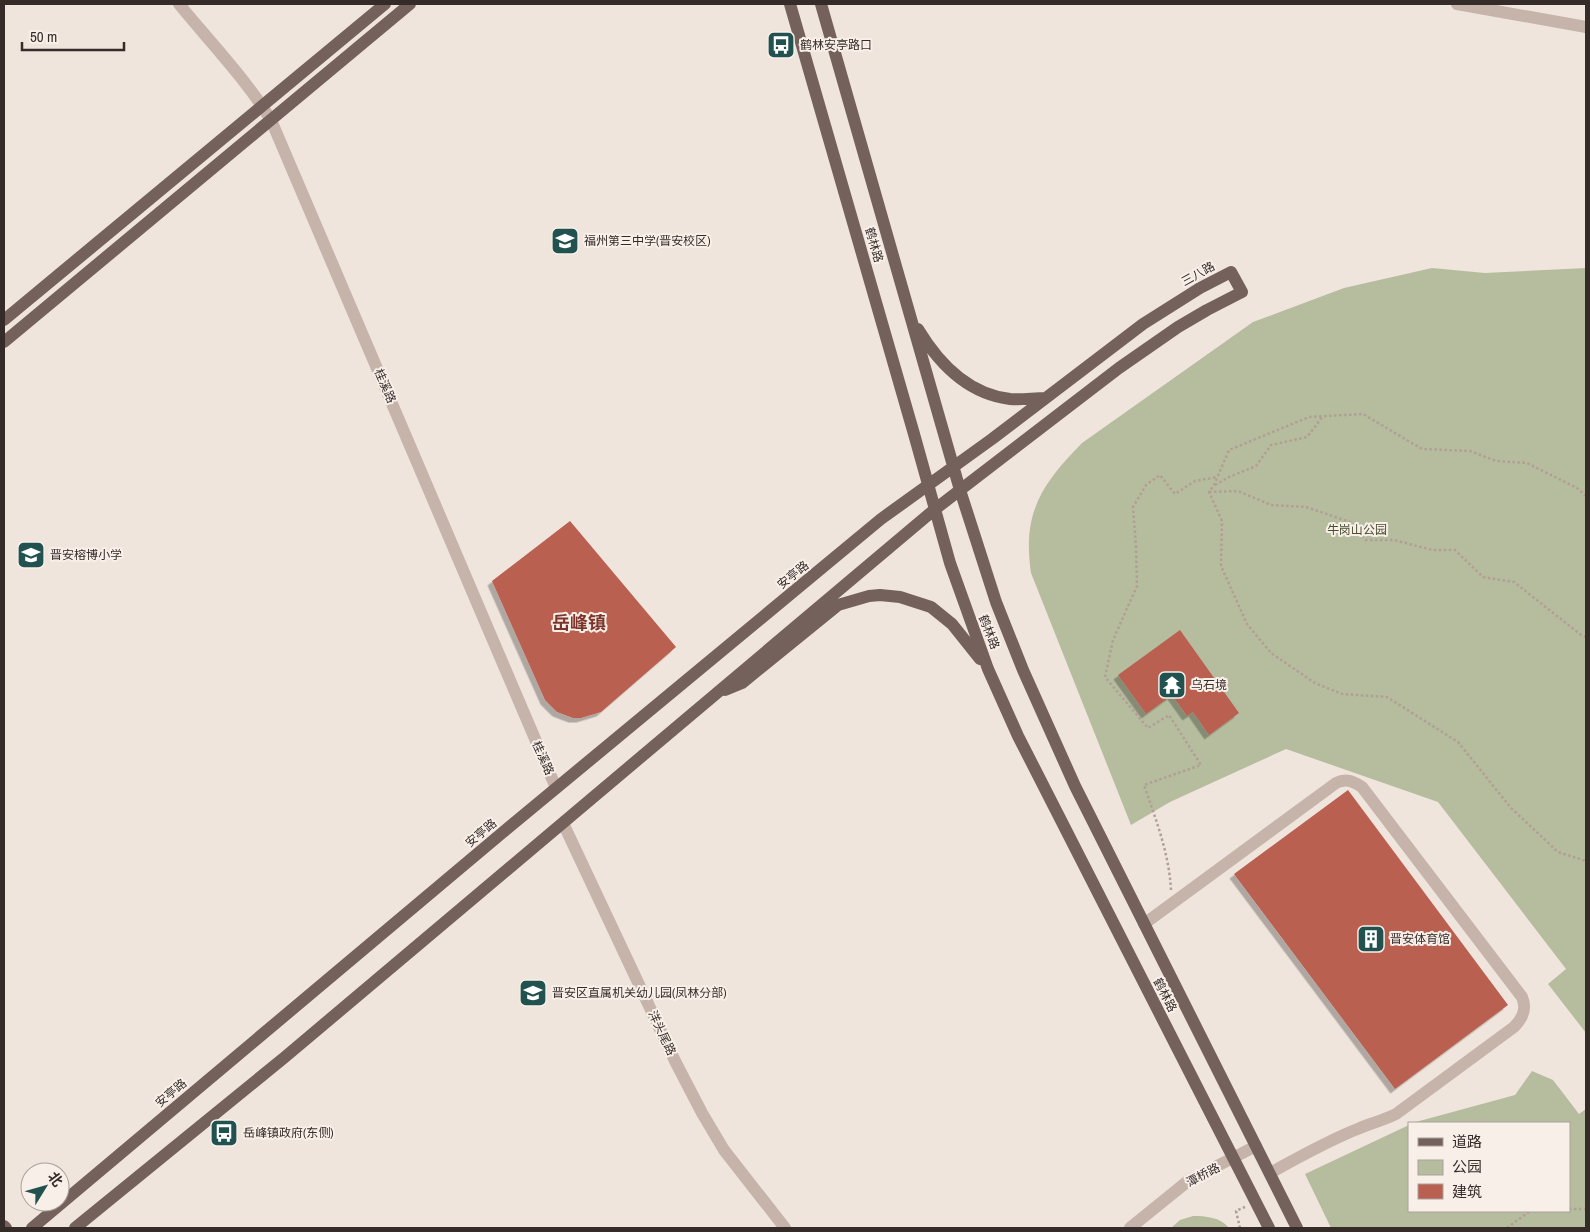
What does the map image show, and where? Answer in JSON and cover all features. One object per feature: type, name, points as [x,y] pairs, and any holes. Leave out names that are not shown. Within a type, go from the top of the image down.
[{"type":"main road","points":[[4,320],[385,4]]},
{"type":"main road","points":[[4,342],[410,4]]},
{"type":"main road","name":"鹤林路","points":[[790,4],[934,510],[950,563],[988,669],[1018,736],[1268,1228]]},
{"type":"main road","name":"鹤林路","points":[[821,4],[960,490],[993,593],[1023,670],[1075,786],[1297,1228]]},
{"type":"main road","name":"三八路","points":[[954,466],[1144,324],[1200,288],[1231,272],[1242,292],[1178,327],[1119,368],[960,490]]},
{"type":"main road","points":[[911,316],[934,351],[948,368],[964,382],[976,389],[1000,397],[1012,399],[1045,398]]},
{"type":"main road","name":"安亭路","points":[[32,1228],[556,788],[881,519],[954,466]]},
{"type":"main road","points":[[75,1228],[285,1057],[960,490]]},
{"type":"main road","points":[[716,694],[742,683],[838,605],[869,596],[900,597],[932,607],[962,634],[988,669]]},
{"type":"street","name":"桂溪路","points":[[179,4],[262,106],[271,120],[556,788]]},
{"type":"street","points":[[1457,4],[1586,27]]},
{"type":"street","points":[[1144,924],[1171,902],[1336,783],[1342,780],[1350,780],[1362,787],[1522,997],[1525,1004],[1522,1017],[1514,1027],[1396,1114],[1329,1142],[1270,1173]]},
{"type":"street","name":"洋头尾路","points":[[563,823],[702,1113],[724,1150],[786,1228]]},
{"type":"street","name":"潭桥路","points":[[1130,1228],[1188,1181],[1256,1146]]},
{"type":"path","points":[[1209,492],[1214,485],[1229,450],[1309,417],[1363,414],[1422,449],[1470,451],[1496,462],[1527,463],[1577,488],[1586,496]]},
{"type":"path","points":[[1214,485],[1228,476],[1256,466],[1271,445],[1307,437],[1322,416]]},
{"type":"path","points":[[1171,902],[1168,859],[1144,785],[1201,765],[1170,715],[1148,728],[1106,677],[1113,640],[1137,586],[1133,507],[1146,485],[1160,476],[1175,494],[1196,481],[1217,477]]},
{"type":"path","points":[[1209,492],[1238,491],[1271,505],[1306,507],[1353,523],[1366,540],[1394,540],[1432,550],[1455,550],[1483,577],[1514,582],[1586,637]]},
{"type":"path","points":[[1209,492],[1222,521],[1221,566],[1247,624],[1271,653],[1315,683],[1342,694],[1388,697],[1458,742],[1511,808],[1558,852],[1586,861]]},
{"type":"path","points":[[1240,1228],[1236,1211],[1255,1201]]},
{"type":"path","points":[[1570,1209],[1586,1209]]},
{"type":"path","points":[[1507,1228],[1529,1212]]},
{"type":"green space","name":"牛岗山公园","points":[[1432,268],[1485,273],[1586,268],[1586,1033],[1548,984],[1566,969],[1438,802],[1286,749],[1170,802],[1131,825],[1031,573],[1030,533],[1038,501],[1056,472],[1082,443],[1253,322],[1344,288]]},
{"type":"green space","points":[[1532,1071],[1553,1080],[1579,1114],[1586,1109],[1586,1228],[1331,1228],[1305,1174],[1408,1125],[1408,1212],[1570,1212],[1570,1122],[1416,1122],[1515,1095]]},
{"type":"green space","points":[[1193,1216],[1217,1219],[1229,1228],[1171,1228],[1180,1220]]},
{"type":"building","points":[[570,521],[676,647],[601,712],[581,718],[573,718],[557,712],[545,700],[492,581]]},
{"type":"building","name":"乌石境","points":[[1180,630],[1239,713],[1209,735],[1193,712],[1187,716],[1172,695],[1146,714],[1118,675]]},
{"type":"building","name":"晋安体育馆","points":[[1348,790],[1508,1005],[1395,1089],[1234,874]]},
{"type":"place","name":"鹤林安亭路口","points":[[781,45]]},
{"type":"place","name":"福州第三中学(晋安校区)","points":[[565,241]]},
{"type":"place","name":"晋安榕博小学","points":[[31,555]]},
{"type":"place","name":"乌石境","points":[[1172,685]]},
{"type":"place","name":"晋安体育馆","points":[[1371,939]]},
{"type":"place","name":"晋安区直属机关幼儿园(凤林分部)","points":[[533,993]]},
{"type":"place","name":"岳峰镇政府(东侧)","points":[[224,1133]]},
{"type":"district","name":"岳峰镇","points":[[579,623]]}]
